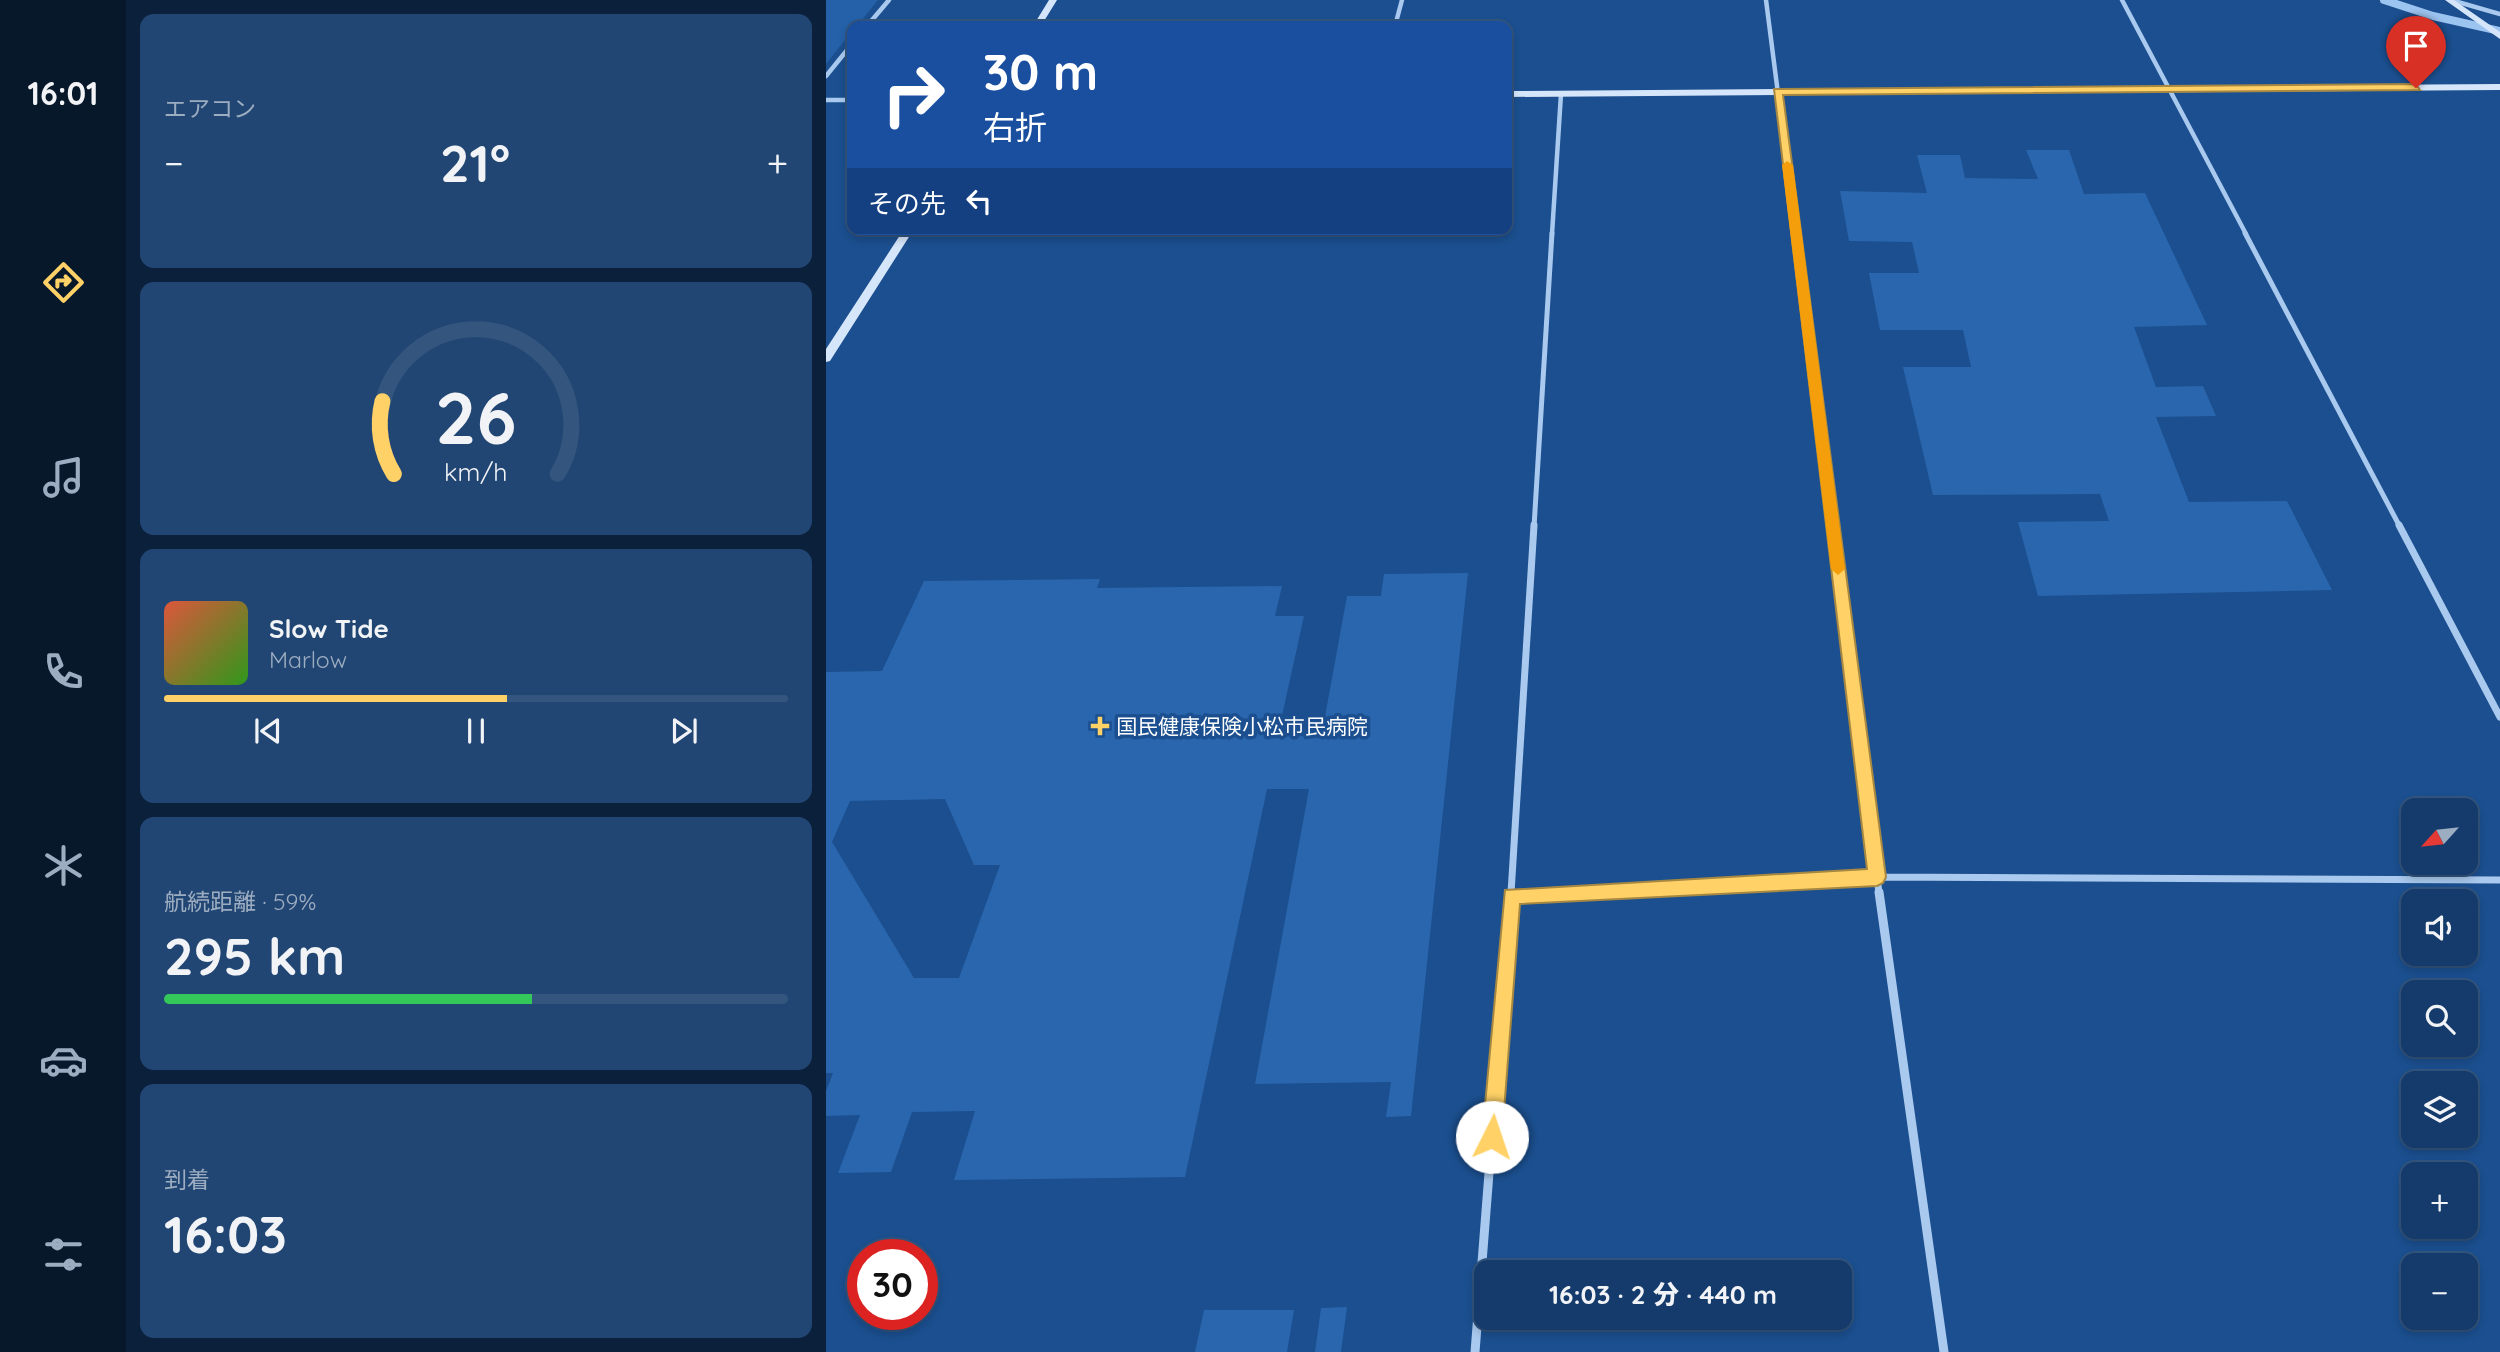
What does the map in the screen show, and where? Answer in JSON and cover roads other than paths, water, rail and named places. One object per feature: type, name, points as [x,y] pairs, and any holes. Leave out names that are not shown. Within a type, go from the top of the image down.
[{"type":"street","points":[[871,21],[889,0]]},
{"type":"street","points":[[1040,21],[1053,0]]},
{"type":"street","points":[[1396,21],[1402,0]]},
{"type":"street","points":[[1766,0],[1877,877],[1944,1352]]},
{"type":"street","points":[[2122,0],[2500,717]]},
{"type":"street","points":[[2450,0],[2500,14]]},
{"type":"street","points":[[2450,0],[2500,36]]},
{"type":"street","points":[[826,76],[847,50]]},
{"type":"street","points":[[1512,94],[2500,87]]},
{"type":"street","points":[[1475,1352],[1511,896],[1561,94]]},
{"type":"street","points":[[826,100],[847,100]]},
{"type":"street","points":[[826,358],[905,235]]},
{"type":"street","points":[[1511,896],[1877,877],[2500,880]]},
{"type":"waterway","points":[[2384,0],[2433,16],[2500,31]]},
{"type":"place","name":"国民健康保険小松市民病院","points":[[1100,726]]}]
